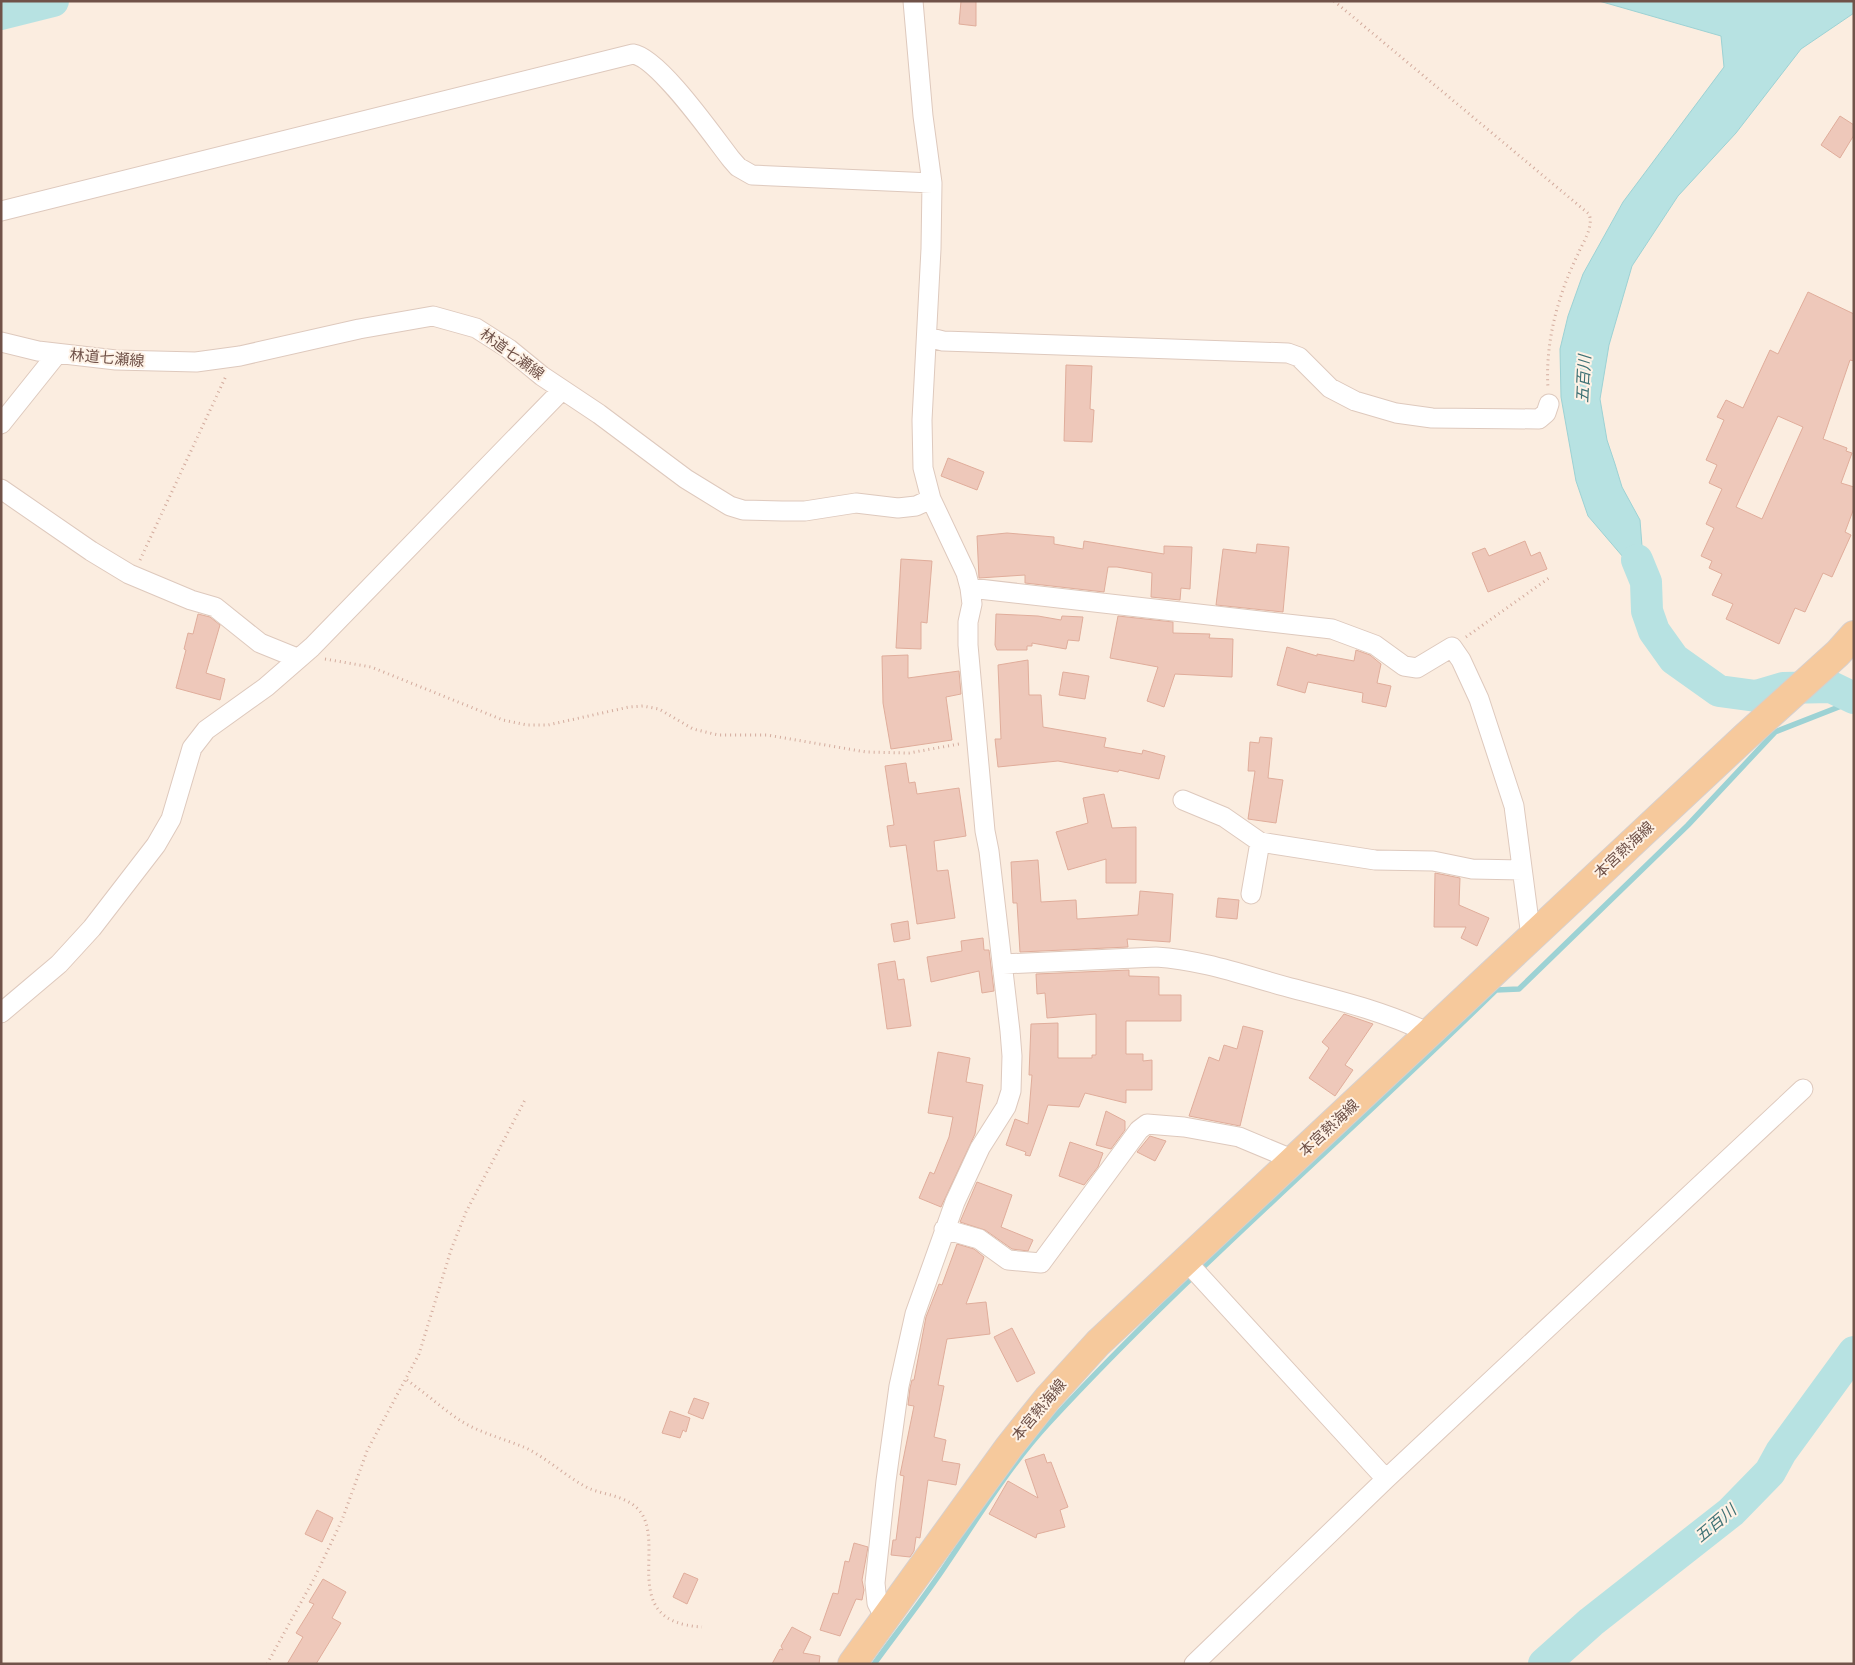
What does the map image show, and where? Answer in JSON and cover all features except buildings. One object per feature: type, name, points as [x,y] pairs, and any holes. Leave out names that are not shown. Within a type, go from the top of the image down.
[{"type":"main road","name":"本宮熱海線","points":[[852,1664],[1009,1447],[1048,1398],[1098,1343],[1846,644]]},
{"type":"street","points":[[885,1618],[877,1603],[875,1583],[886,1481],[900,1386],[915,1314],[944,1229],[980,1148],[1006,1108],[1011,1091],[1012,1056],[976,740],[968,646],[968,622],[972,604],[970,588],[966,573],[931,499],[923,468],[921,445],[932,183],[923,116],[913,1]]},
{"type":"street","points":[[1,211],[633,54],[643,57],[660,71],[731,159],[752,175],[932,183]]},
{"type":"street","name":"林道七瀬線","points":[[1,342],[57,354],[116,360],[196,362],[231,357],[359,329],[433,316],[476,328],[509,349],[562,390],[599,414],[686,479],[718,499],[744,510],[805,511],[856,503],[903,508],[916,506],[931,499]]},
{"type":"street","points":[[927,337],[943,341],[1288,353],[1299,357],[1330,388],[1348,398],[1412,417],[1539,419],[1546,413],[1549,404]]},
{"type":"street","points":[[1,424],[57,354]]},
{"type":"street","points":[[1,1013],[59,964],[92,928],[156,846],[171,819],[192,748],[200,737],[216,721],[266,687],[301,655],[562,390]]},
{"type":"street","points":[[1,489],[91,551],[129,574],[191,600],[215,607],[260,643],[301,655]]},
{"type":"street","points":[[970,588],[1332,629],[1375,645],[1404,666],[1417,668],[1452,647],[1461,660],[1480,699],[1491,740],[1506,779],[1518,832],[1531,937]]},
{"type":"street","points":[[1183,800],[1224,818],[1260,842],[1375,860],[1433,861],[1472,869],[1522,870]]},
{"type":"street","points":[[1251,894],[1260,842]]},
{"type":"street","points":[[1003,964],[1156,957],[1181,959],[1238,972],[1371,1009],[1400,1019],[1429,1033]]},
{"type":"street","points":[[1194,1664],[1386,1479],[1803,1089]]},
{"type":"street","points":[[944,1229],[979,1239],[1008,1260],[1041,1263],[1139,1130],[1147,1124],[1184,1127],[1239,1137],[1294,1160]]},
{"type":"street","points":[[1186,1261],[1386,1479]]},
{"type":"path","points":[[1334,1],[1589,214],[1590,226],[1569,274],[1552,334],[1547,368],[1549,404]]},
{"type":"path","points":[[129,574],[138,565],[229,368],[231,357]]},
{"type":"path","points":[[1452,647],[1549,578]]},
{"type":"path","points":[[301,655],[371,667],[503,720],[528,725],[548,725],[628,707],[643,706],[659,709],[693,729],[718,735],[767,735],[866,752],[909,753],[976,740]]},
{"type":"path","points":[[267,1664],[315,1577],[342,1520],[367,1450],[407,1380],[419,1354],[451,1250],[463,1220],[526,1098]]},
{"type":"path","points":[[407,1380],[462,1421],[528,1450],[589,1488],[620,1498],[634,1505],[642,1513],[646,1524],[649,1586],[659,1611],[675,1623],[702,1627]]},
{"type":"water","points":[[1599,1],[1854,1],[1854,13],[1801,49],[1736,133],[1678,196],[1632,266],[1609,345],[1600,399],[1607,440],[1622,487],[1640,520],[1643,559],[1650,575],[1646,603],[1635,571],[1588,516],[1576,481],[1561,397],[1560,349],[1568,316],[1583,274],[1623,202],[1724,67],[1721,36]]},
{"type":"waterway","points":[[1,14],[53,1]]},
{"type":"waterway","name":"五百川","points":[[1637,560],[1646,582],[1647,611],[1654,631],[1674,659],[1719,691],[1756,696],[1783,688],[1831,687],[1854,698]]},
{"type":"waterway","points":[[874,1664],[929,1589],[1003,1480],[1032,1442],[1102,1367],[1157,1312],[1496,990],[1519,989],[1688,825],[1775,732],[1854,701]]},
{"type":"waterway","name":"五百川","points":[[1544,1664],[1591,1622],[1731,1512],[1770,1472],[1781,1452],[1854,1352]]}]
